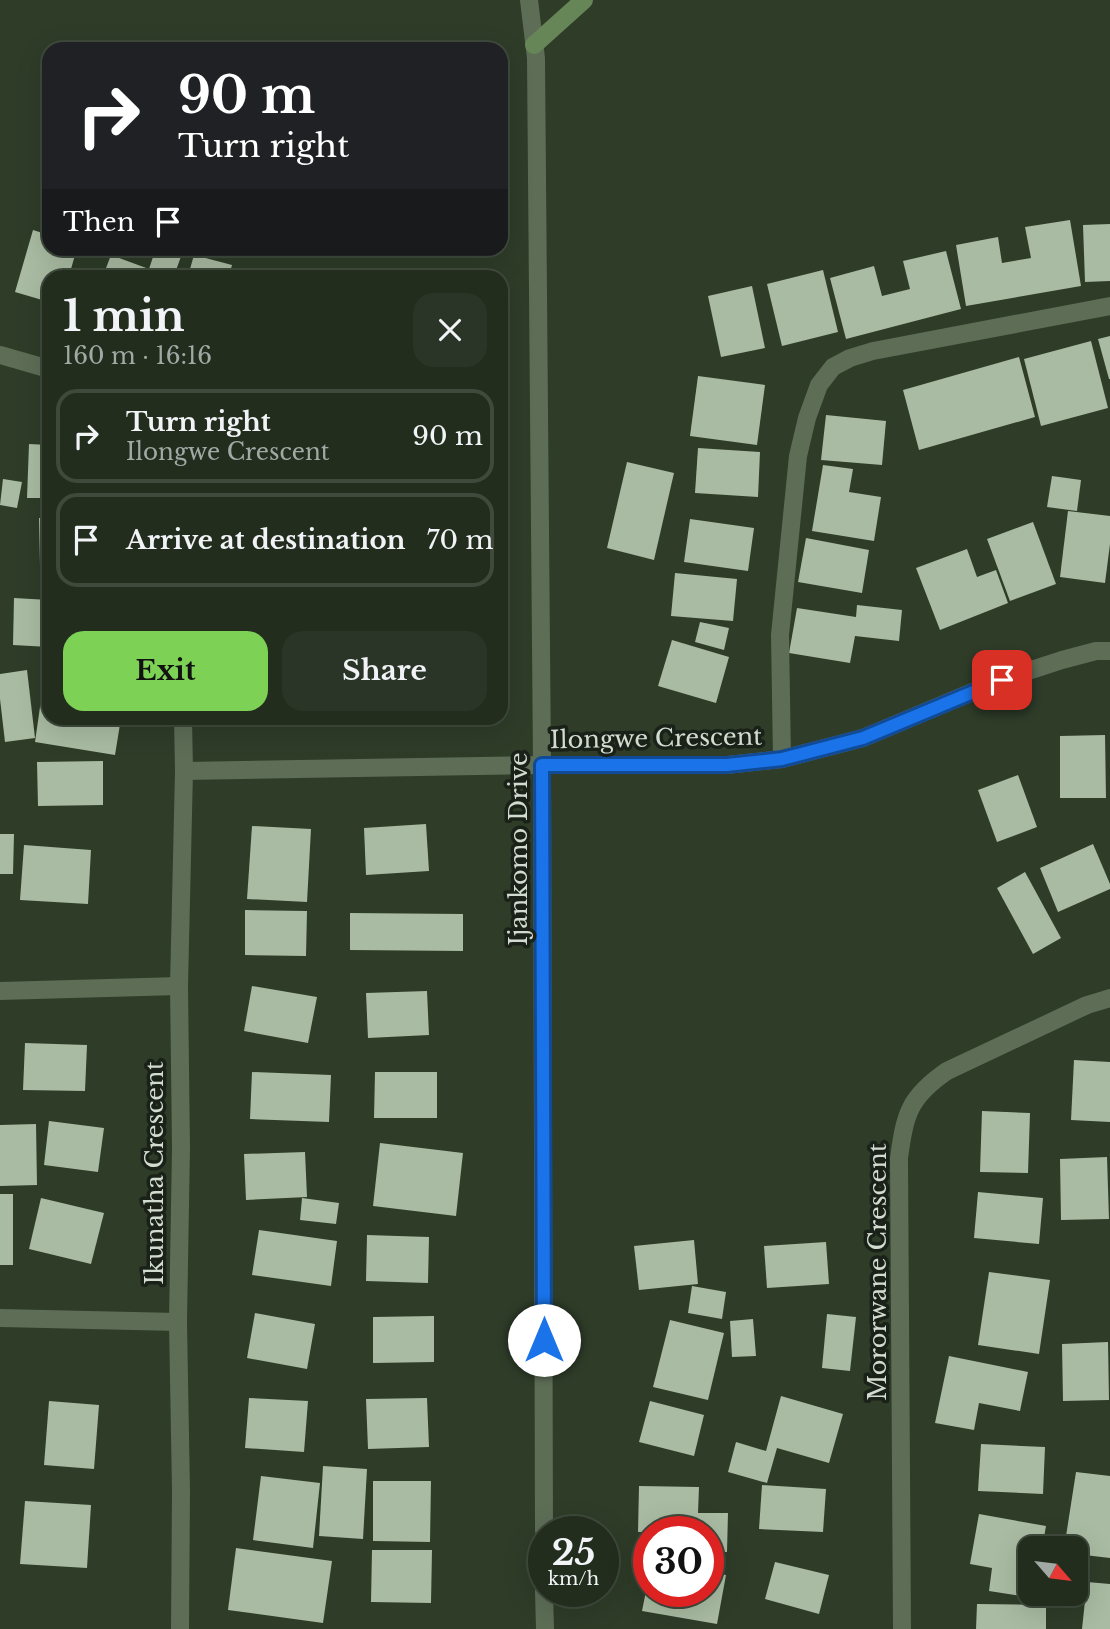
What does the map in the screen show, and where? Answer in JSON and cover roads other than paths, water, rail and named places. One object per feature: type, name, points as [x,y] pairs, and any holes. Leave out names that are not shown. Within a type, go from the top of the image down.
[{"type":"main road","points":[[534,45],[584,0]]},
{"type":"street","name":"Ijankomo Drive","points":[[529,0],[536,71],[542,765],[544,1516]]},
{"type":"street","points":[[782,759],[780,635],[784,589],[798,456],[807,418],[819,385],[833,367],[873,351],[1110,306]]},
{"type":"street","points":[[0,355],[42,367]]},
{"type":"street","name":"Ilongwe Crescent","points":[[184,771],[727,765],[782,759],[863,738],[1002,680],[1062,660],[1096,651],[1110,651]]},
{"type":"street","name":"Ikunatha Crescent","points":[[180,1629],[181,1491],[177,1322],[181,1148],[179,986],[183,725]]},
{"type":"street","points":[[0,991],[179,986]]},
{"type":"street","name":"Mororwane Crescent","points":[[902,1629],[899,1158],[910,1105],[926,1085],[947,1071],[1087,1005],[1110,998]]},
{"type":"street","points":[[0,1318],[177,1322]]},
{"type":"street","points":[[544,1607],[545,1629]]}]
